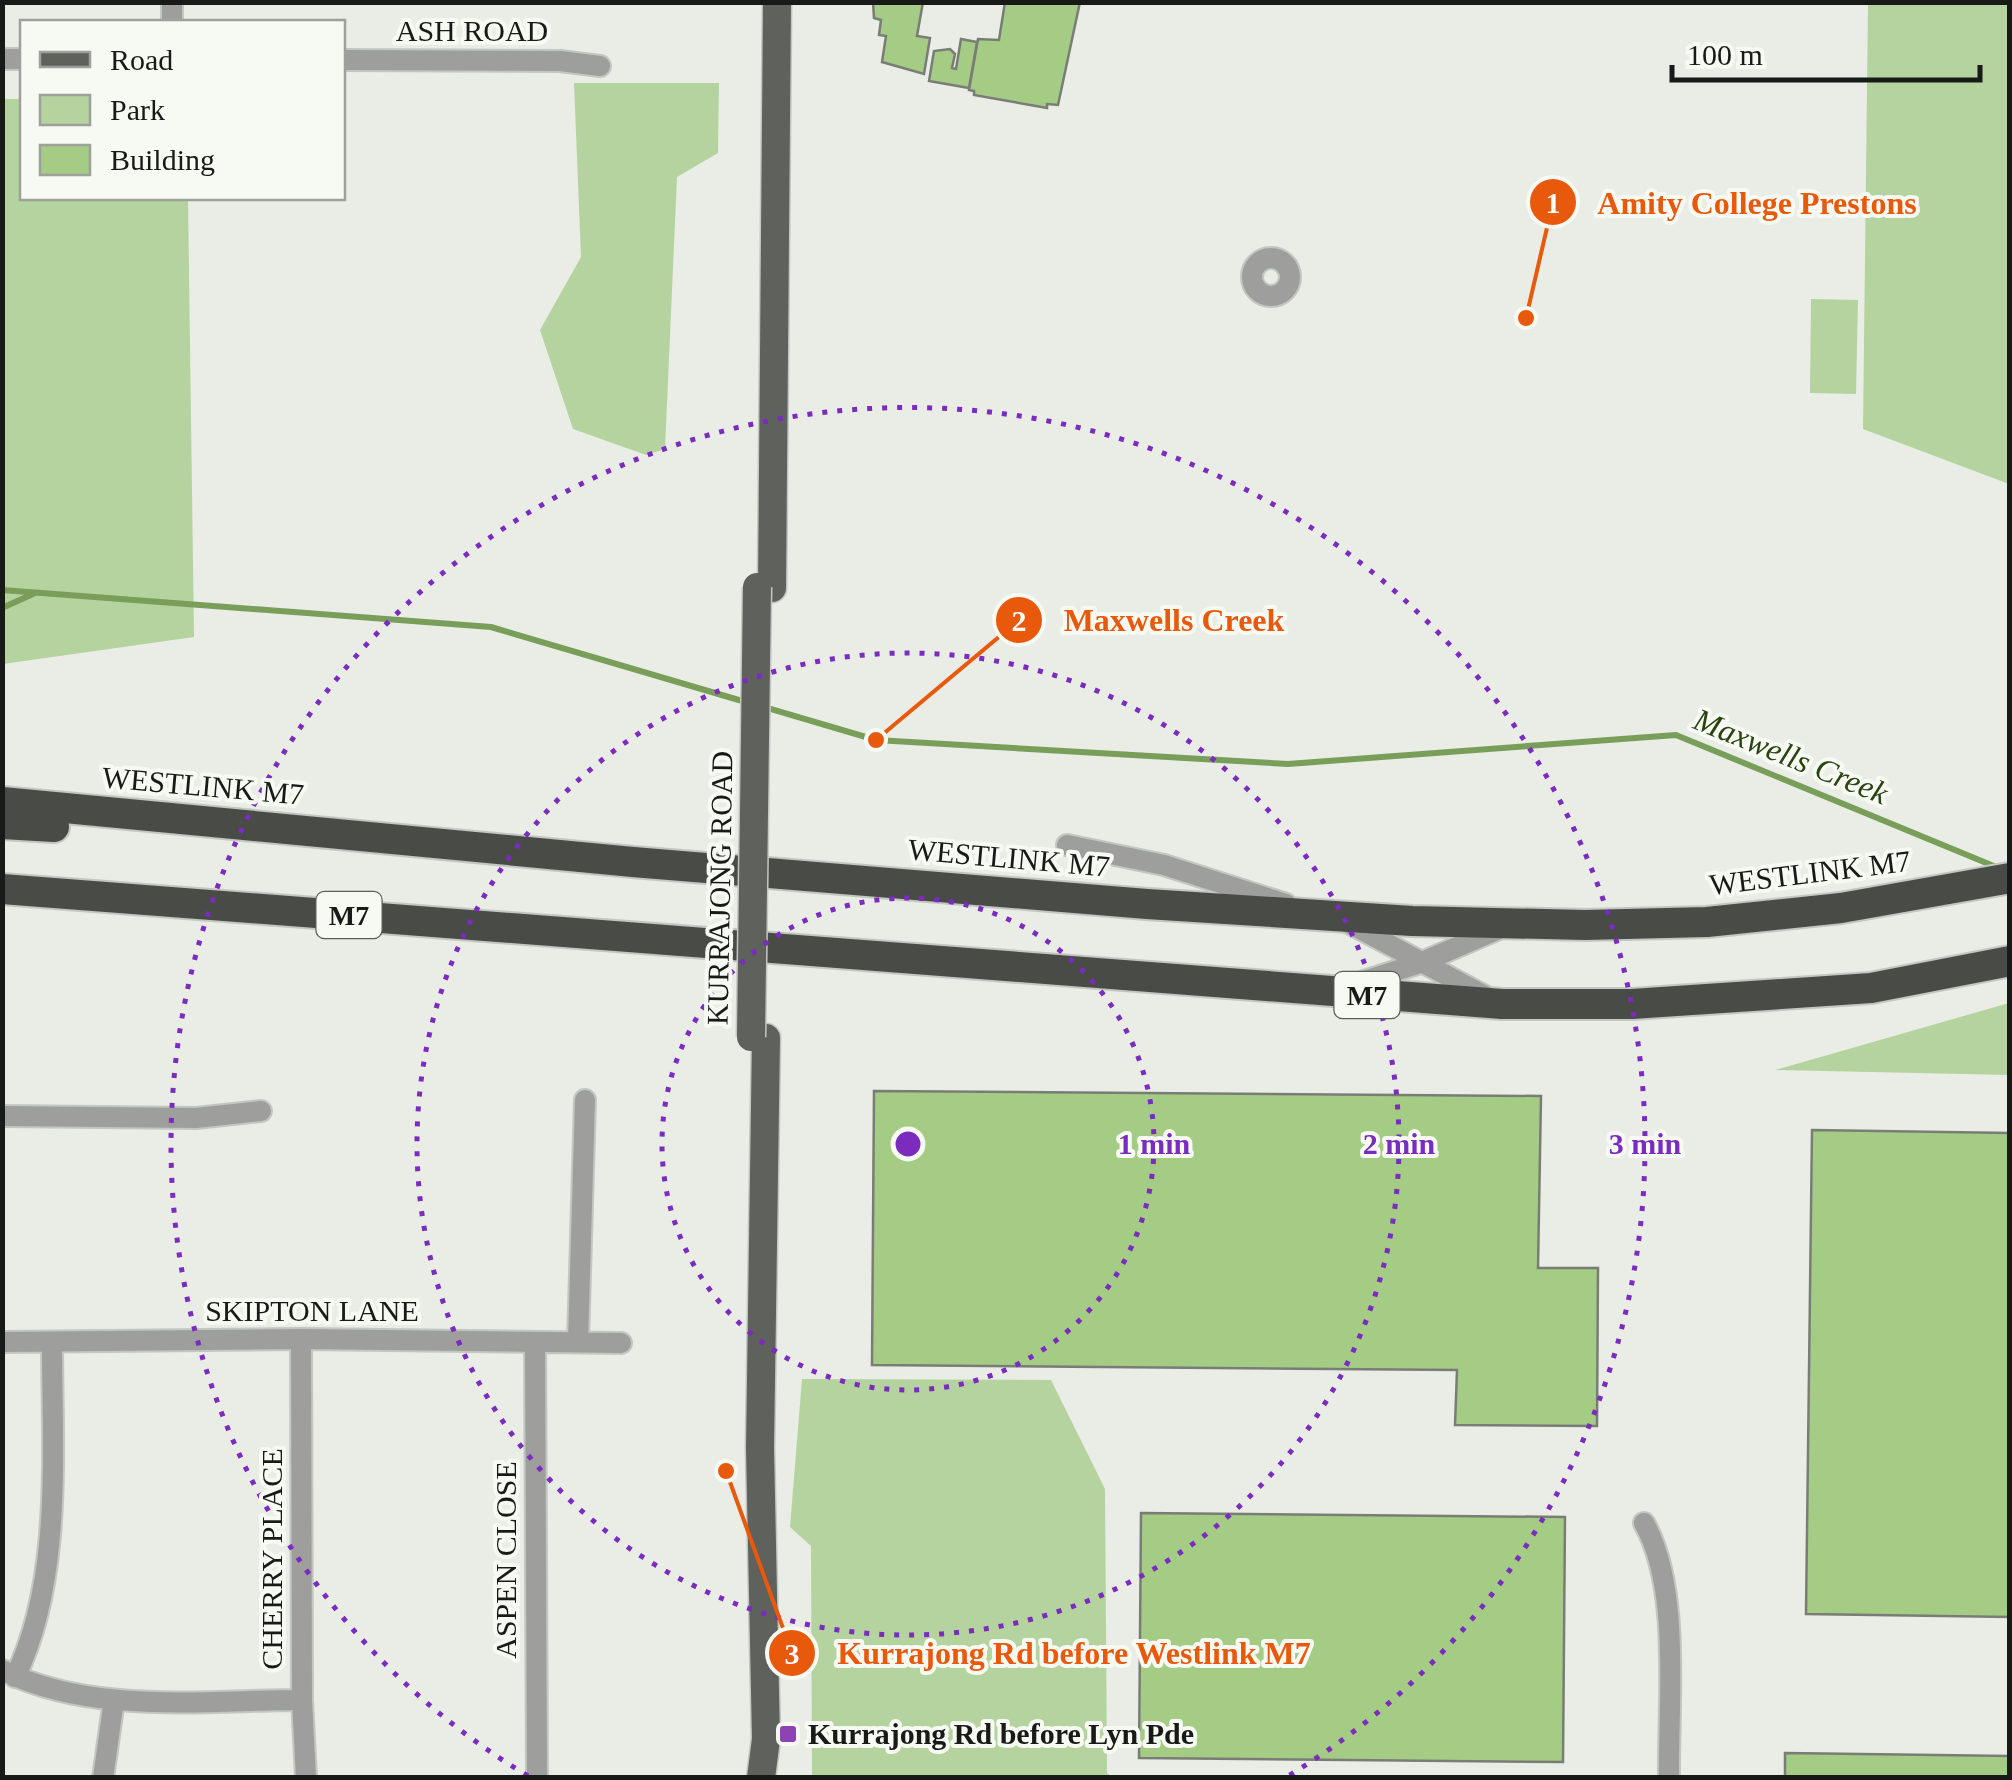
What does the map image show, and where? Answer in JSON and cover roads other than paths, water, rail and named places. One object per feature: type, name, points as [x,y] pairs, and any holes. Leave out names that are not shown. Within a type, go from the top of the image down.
[{"type":"highway","name":"WESTLINK M7","points":[[2,802],[634,862],[1333,917],[1512,924],[1706,922],[1841,908],[2010,878]]},
{"type":"highway","name":"M7","points":[[2,824],[603,865],[634,862]]},
{"type":"highway","name":"M7","points":[[2,889],[1502,1004],[1632,1004],[1871,988],[2010,961]]},
{"type":"highway","points":[[2,904],[543,941],[696,942]]},
{"type":"main road","name":"KURRAJONG ROAD","points":[[763,2],[764,588]]},
{"type":"main road","name":"KURRAJONG ROAD","points":[[761,1775],[766,1739],[758,1038],[777,2]]},
{"type":"street","name":"ASH ROAD","points":[[345,60],[560,62],[600,66]]},
{"type":"street","points":[[1066,845],[1164,864],[1333,917],[1502,1004]]},
{"type":"street","points":[[1332,992],[1420,963],[1512,924]]},
{"type":"street","points":[[578,1342],[585,1100]]},
{"type":"street","points":[[2,1116],[196,1118],[261,1111]]},
{"type":"street","name":"CHERRY PLACE","points":[[301,1340],[302,1700],[306,1778]]},
{"type":"street","name":"SKIPTON LANE","points":[[2,1342],[621,1343]]},
{"type":"street","points":[[52,1342],[52,1490],[45,1564],[33,1635],[9,1673],[59,1691],[114,1700],[302,1700]]},
{"type":"street","name":"ASPEN CLOSE","points":[[535,1342],[537,1778]]},
{"type":"street","points":[[1644,1523],[1656,1544],[1668,1603],[1669,1778]]},
{"type":"street","points":[[103,1778],[114,1700]]},
{"type":"waterway","name":"Maxwells Creek","points":[[2,590],[491,627],[749,703]]},
{"type":"waterway","points":[[2,608],[33,594]]},
{"type":"waterway","name":"Maxwells Creek","points":[[761,706],[876,740],[1288,764],[1676,735],[2001,869]]},
{"type":"place","name":"Amity College Prestons","points":[[1526,318]]},
{"type":"place","name":"Maxwells Creek","points":[[876,740]]},
{"type":"place","name":"Kurrajong Rd before Westlink M7","points":[[726,1471]]},
{"type":"place","name":"Kurrajong Rd before Lyn Pde","points":[[788,1734]]}]
